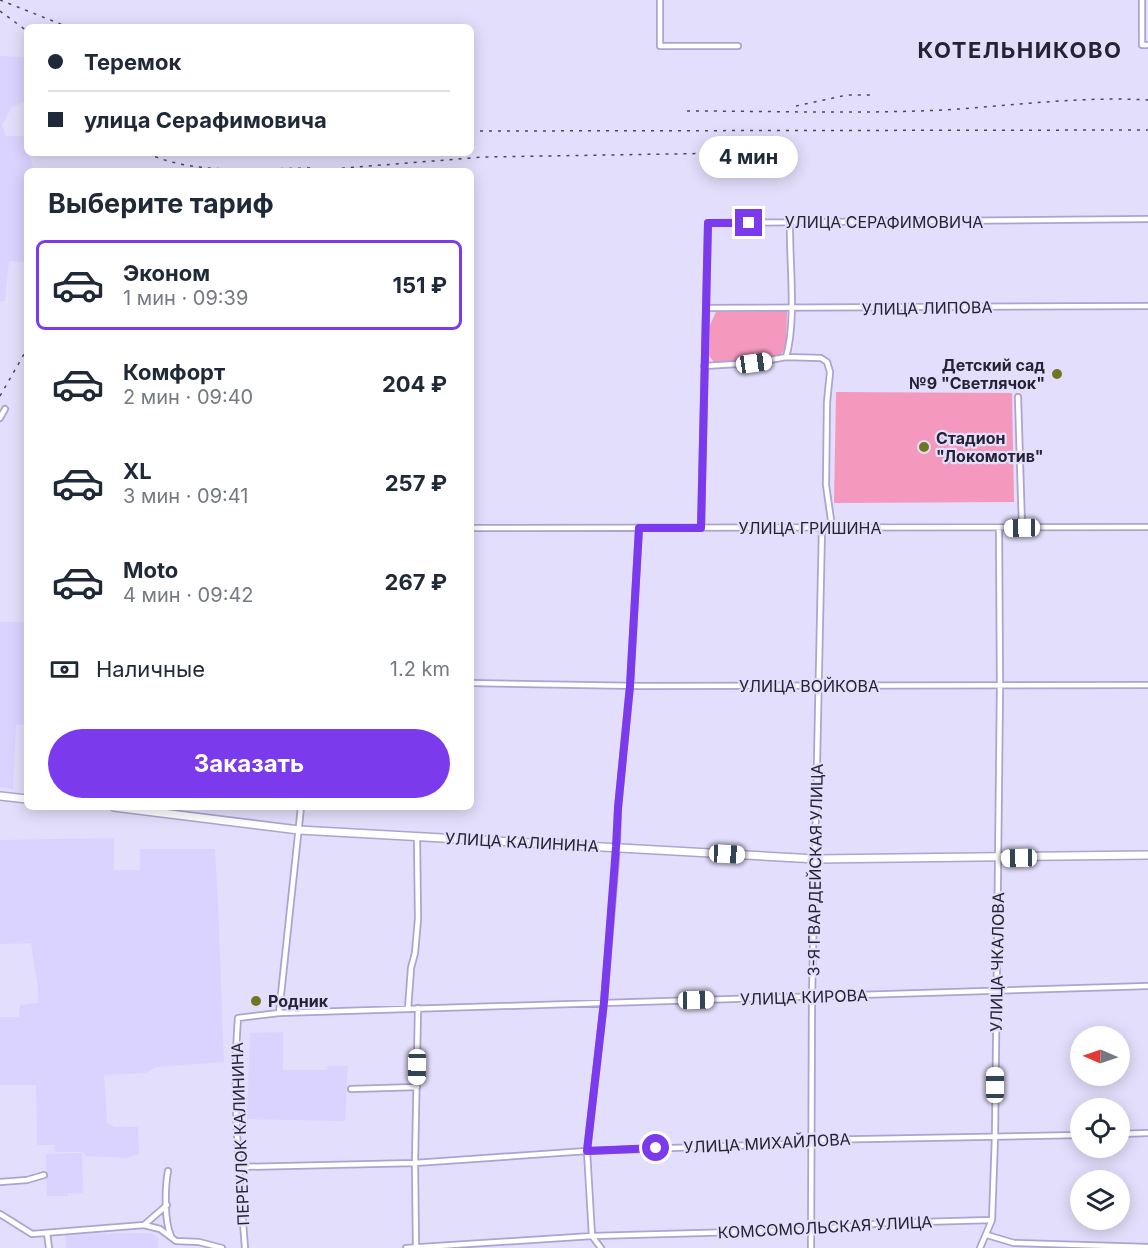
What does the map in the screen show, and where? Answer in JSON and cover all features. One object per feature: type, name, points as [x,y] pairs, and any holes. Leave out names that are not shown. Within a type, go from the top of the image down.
[{"type":"street","points":[[660,0],[660,46],[738,45]]},
{"type":"street","points":[[1142,0],[1145,45]]},
{"type":"street","name":"УЛИЦА СЕРАФИМОВИЧА","points":[[701,528],[708,223],[1148,219]]},
{"type":"street","points":[[786,357],[791,308],[790,222]]},
{"type":"street","name":"УЛИЦА ЛИПОВА","points":[[706,309],[1148,306]]},
{"type":"street","points":[[704,366],[754,363],[786,357],[821,358],[827,362],[830,372],[826,420],[826,485],[832,527]]},
{"type":"street","points":[[1018,397],[1022,528]]},
{"type":"street","points":[[0,418],[5,409]]},
{"type":"street","name":"3-Я ГВАРДЕЙСКАЯ УЛИЦА","points":[[811,1248],[812,998],[822,527]]},
{"type":"street","name":"УЛИЦА ГРИШИНА","points":[[474,528],[1148,527]]},
{"type":"street","points":[[601,1248],[592,1236],[587,1151],[604,1002],[618,808],[630,686],[639,528]]},
{"type":"street","name":"УЛИЦА ЧКАЛОВА","points":[[980,1248],[992,1220],[995,1137],[1000,687],[999,529]]},
{"type":"street","name":"УЛИЦА ВОЙКОВА","points":[[474,683],[630,686],[1148,686]]},
{"type":"street","points":[[0,796],[24,799]]},
{"type":"street","name":"УЛИЦА КАЛИНИНА","points":[[138,810],[299,830],[816,859],[1148,855]]},
{"type":"street","points":[[279,1013],[301,810]]},
{"type":"street","points":[[408,1009],[418,919],[417,837]]},
{"type":"street","name":"УЛИЦА КИРОВА","points":[[279,1013],[1148,986]]},
{"type":"street","points":[[416,1248],[418,1008]]},
{"type":"street","name":"ПЕРЕУЛОК КАЛИНИНА","points":[[245,1248],[239,1167],[236,1052],[238,1018],[279,1013]]},
{"type":"street","points":[[351,1089],[417,1087]]},
{"type":"street","points":[[1130,1134],[1148,1133]]},
{"type":"street","name":"УЛИЦА МИХАЙЛОВА","points":[[239,1167],[415,1163],[587,1151],[783,1144],[811,1140],[1070,1135]]},
{"type":"street","points":[[168,1171],[167,1205],[169,1231],[172,1238]]},
{"type":"street","points":[[0,1182],[27,1180],[44,1175]]},
{"type":"street","points":[[144,1225],[167,1205]]},
{"type":"street","points":[[0,1214],[28,1233],[144,1225],[160,1229],[184,1243],[199,1242],[222,1248]]},
{"type":"street","name":"КОМСОМОЛЬСКАЯ УЛИЦА","points":[[406,1248],[592,1236],[812,1230],[884,1223],[992,1220]]},
{"type":"street","points":[[47,1233],[49,1248]]},
{"type":"street","points":[[987,1235],[1014,1243],[1148,1246]]},
{"type":"shaded area","points":[[0,56],[24,57],[24,102],[12,107],[2,125],[6,136],[24,136],[24,156],[30,156],[33,168],[24,168],[24,262],[9,261],[5,301],[0,301]]},
{"type":"shaded area","points":[[787,311],[786,347],[780,356],[753,361],[714,362],[709,356],[710,325],[716,312]]},
{"type":"shaded area","name":"Стадион \"Локомотив\"","points":[[836,392],[1012,393],[1014,502],[834,503]]},
{"type":"shaded area","points":[[0,622],[24,622],[24,724],[16,725],[13,789],[0,787]]},
{"type":"shaded area","points":[[114,838],[114,870],[140,870],[140,849],[215,849],[218,902],[224,1062],[156,1067],[146,1073],[104,1075],[107,1123],[115,1127],[138,1127],[139,1154],[128,1158],[86,1156],[83,1152],[55,1152],[54,1145],[37,1145],[36,1085],[0,1085],[0,1017],[19,1017],[20,1005],[38,1003],[38,989],[31,943],[0,944],[0,840]]},
{"type":"shaded area","points":[[283,1032],[283,1070],[327,1070],[328,1066],[348,1066],[345,1121],[247,1119],[250,1033]]},
{"type":"shaded area","points":[[82,1153],[83,1193],[47,1196],[46,1154]]},
{"type":"shaded area","points":[[151,1233],[159,1239],[158,1248],[66,1248],[65,1234]]},
{"type":"railway","points":[[0,0],[60,24]]},
{"type":"railway","points":[[0,11],[24,29]]},
{"type":"railway","points":[[796,106],[847,95],[870,95]]},
{"type":"railway","points":[[687,111],[911,111],[1071,100],[1148,100]]},
{"type":"railway","points":[[474,131],[1148,130]]},
{"type":"railway","points":[[344,168],[484,157],[732,153]]},
{"type":"railway","points":[[155,156],[186,165],[207,168]]},
{"type":"railway","points":[[0,396],[24,354]]},
{"type":"place","name":"Детский сад №9 \"Светлячок\"","points":[[1057,374]]},
{"type":"place","name":"Стадион \"Локомотив\"","points":[[924,447]]},
{"type":"place","name":"Родник","points":[[256,1001]]},
{"type":"district","name":"КОТЕЛЬНИКОВО","points":[[1020,50]]},
{"type":"route","points":[[656,1148],[587,1151],[604,1002],[618,808],[630,686],[639,528],[701,528],[708,223],[749,223]]}]
